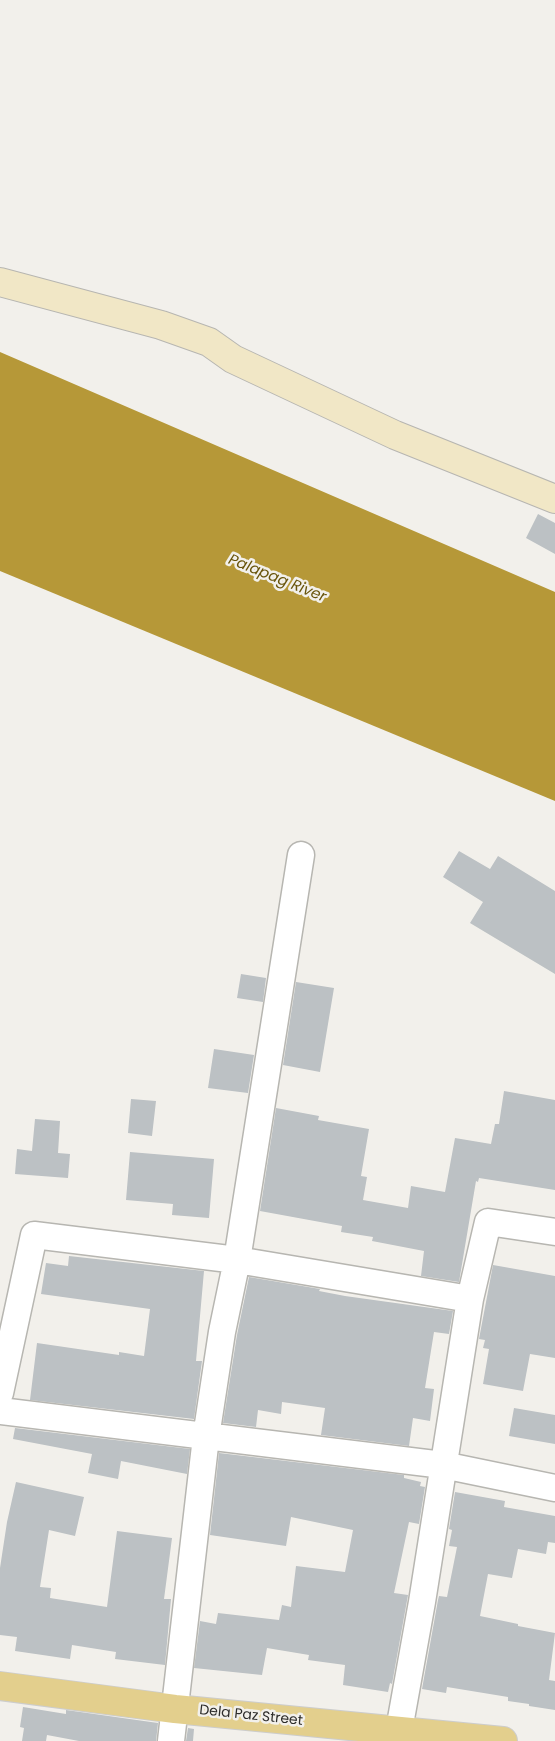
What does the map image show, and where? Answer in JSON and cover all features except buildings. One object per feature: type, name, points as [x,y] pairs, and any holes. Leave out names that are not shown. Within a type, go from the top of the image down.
[{"type":"main road","name":"Dela Paz Street","points":[[0,1686],[398,1736],[503,1741]]},
{"type":"street","points":[[0,282],[161,325],[209,342],[233,359],[396,435],[555,499]]},
{"type":"street","points":[[171,1741],[206,1437],[222,1332],[237,1260],[301,856]]},
{"type":"street","points":[[398,1736],[422,1602],[470,1299],[488,1222],[555,1232]]},
{"type":"street","points":[[0,1393],[34,1235],[237,1260],[470,1299]]},
{"type":"street","points":[[0,1411],[443,1465],[555,1488]]},
{"type":"water","name":"Palapag River","points":[[0,352],[555,592],[555,801],[0,571]]}]
